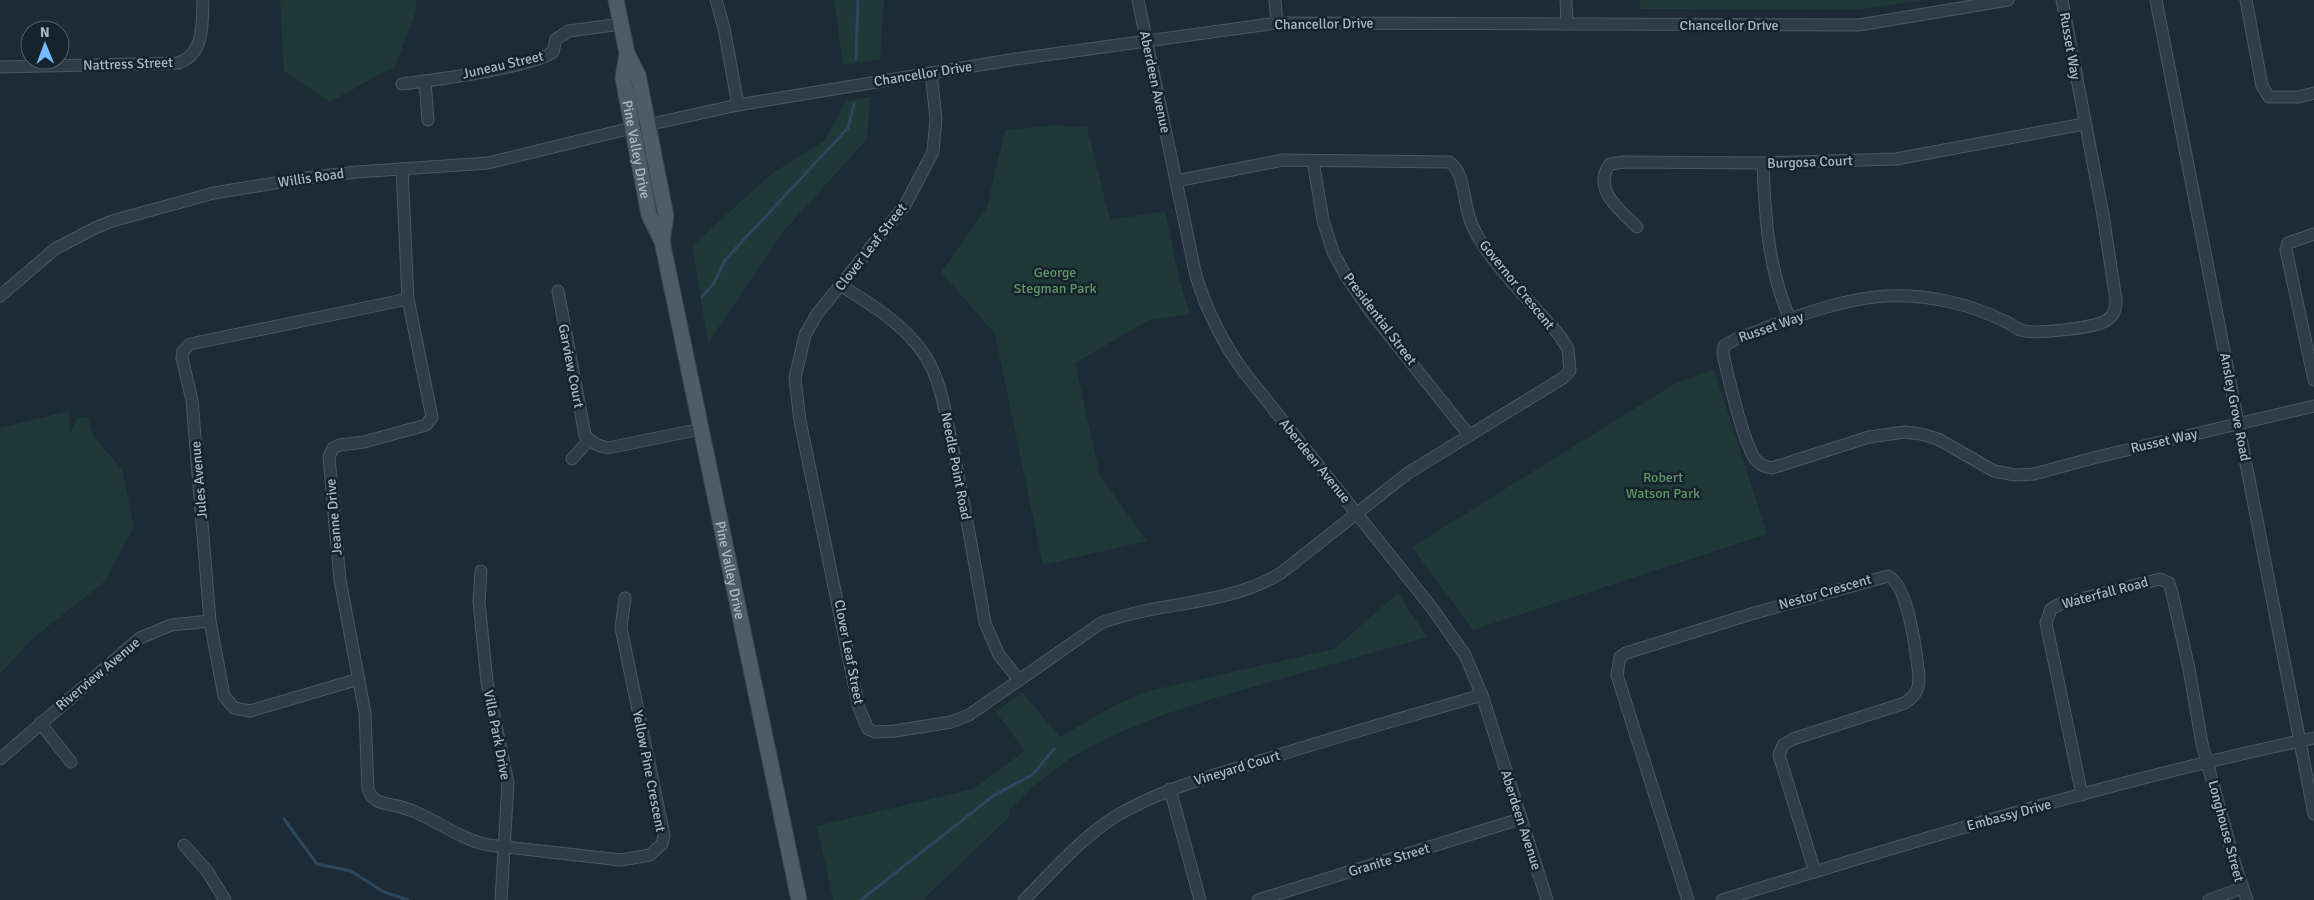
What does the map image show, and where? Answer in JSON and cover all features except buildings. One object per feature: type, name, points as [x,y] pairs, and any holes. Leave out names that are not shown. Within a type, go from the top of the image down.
[{"type":"main road","name":"Pine Valley Drive","points":[[616,0],[627,53],[623,78],[666,216],[662,241],[799,900]]},
{"type":"street","name":"Nattress Street","points":[[0,67],[178,63],[187,60],[200,43],[202,0]]},
{"type":"street","points":[[716,0],[724,28],[738,105]]},
{"type":"street","name":"Aberdeen Avenue","points":[[1138,0],[1196,276],[1210,316],[1222,340],[1244,372],[1444,623],[1464,656],[1482,696],[1546,900]]},
{"type":"street","points":[[1275,0],[1277,23]]},
{"type":"street","points":[[1566,0],[1567,24]]},
{"type":"street","name":"Chancellor Drive","points":[[639,126],[738,105],[931,73],[1146,40],[1277,23],[1859,25],[2008,0]]},
{"type":"street","name":"Russet Way","points":[[2062,0],[2084,124],[2103,214],[2116,309],[2107,321],[2093,325],[2032,332],[2021,331],[2004,320],[1956,303],[1912,296],[1885,296],[1857,300],[1790,319],[1729,342],[1724,346],[1723,354],[1745,434],[1754,458],[1763,467],[1772,468],[1869,437],[1905,432],[1921,434],[1938,440],[1994,471],[2015,475],[2034,474],[2238,423]]},
{"type":"street","name":"Ansley Grove Road","points":[[2156,0],[2314,814]]},
{"type":"street","points":[[2246,0],[2262,86],[2269,97],[2299,97],[2314,92]]},
{"type":"street","name":"Juneau Street","points":[[402,84],[521,63],[547,56],[553,52],[556,38],[569,32],[621,24]]},
{"type":"street","name":"Clover Leaf Street","points":[[931,73],[936,119],[934,152],[905,205],[817,314],[804,335],[794,388],[863,722],[868,729],[875,732],[951,722],[984,706],[1101,623],[1123,616],[1239,593],[1265,582],[1281,572],[1356,512]]},
{"type":"street","points":[[425,81],[428,120]]},
{"type":"street","name":"Burgosa Court","points":[[1637,227],[1607,196],[1604,179],[1610,164],[1624,162],[1763,163],[1896,159],[2084,124]]},
{"type":"street","name":"Willis Road","points":[[0,296],[55,249],[112,221],[248,186],[314,177],[488,163],[639,126]]},
{"type":"street","name":"Governor Crescent","points":[[1176,181],[1283,160],[1436,160],[1449,162],[1456,166],[1461,176],[1465,208],[1484,246],[1568,349],[1570,371],[1562,378],[1416,468],[1356,512]]},
{"type":"street","name":"Presidential Street","points":[[1313,161],[1323,220],[1333,252],[1346,276],[1373,315],[1469,435]]},
{"type":"street","points":[[1763,163],[1766,226],[1772,263],[1782,300],[1790,319]]},
{"type":"street","name":"Jeanne Drive","points":[[402,169],[408,299],[432,413],[430,421],[426,425],[381,438],[340,445],[334,448],[329,457],[340,580],[365,713],[368,789],[372,798],[379,802],[409,809],[468,839],[488,845],[504,847]]},
{"type":"street","points":[[2314,234],[2288,243],[2286,250],[2314,380]]},
{"type":"street","name":"Needle Point Road","points":[[840,285],[880,311],[898,326],[916,344],[932,368],[946,415],[985,623],[999,654],[1020,680]]},
{"type":"street","name":"Garview Court","points":[[558,291],[573,380],[585,435],[589,440]]},
{"type":"street","name":"Jules Avenue","points":[[359,679],[250,711],[242,711],[229,704],[224,696],[210,620],[192,400],[182,358],[183,351],[190,344],[408,299]]},
{"type":"street","points":[[2238,423],[2314,406]]},
{"type":"street","points":[[572,459],[589,440],[600,447],[608,448],[701,429]]},
{"type":"street","name":"Villa Park Drive","points":[[481,571],[478,602],[487,682],[508,782],[501,900]]},
{"type":"street","name":"Nestor Crescent","points":[[1688,900],[1617,675],[1620,657],[1626,653],[1751,614],[1888,576],[1899,584],[1906,604],[1919,676],[1919,687],[1915,696],[1905,703],[1793,739],[1783,745],[1779,755],[1815,872]]},
{"type":"street","name":"Waterfall Road","points":[[2082,796],[2046,623],[2051,609],[2069,602],[2144,581],[2160,578],[2169,583],[2207,761]]},
{"type":"street","name":"Yellow Pine Crescent","points":[[504,847],[621,860],[650,855],[662,844],[662,825],[621,628],[625,598]]},
{"type":"street","name":"Riverview Avenue","points":[[0,759],[140,638],[171,625],[210,620]]},
{"type":"street","name":"Vineyard Court","points":[[1032,897],[1077,847],[1101,827],[1144,801],[1170,789],[1320,742],[1482,696]]},
{"type":"street","points":[[40,723],[71,762]]},
{"type":"street","name":"Embassy Drive","points":[[1722,900],[1964,826],[2082,796],[2207,761],[2314,738]]},
{"type":"street","name":"Longhouse Street","points":[[2207,761],[2247,900]]},
{"type":"street","points":[[1170,789],[1200,900]]},
{"type":"street","name":"Granite Street","points":[[1258,900],[1520,819]]},
{"type":"street","points":[[184,846],[207,871],[225,900]]},
{"type":"street","points":[[2210,900],[2242,888]]},
{"type":"green space","points":[[280,0],[415,0],[417,9],[395,66],[330,102],[284,71]]},
{"type":"green space","points":[[834,0],[884,0],[880,59],[843,65]]},
{"type":"green space","points":[[1639,0],[1923,0],[1857,10],[1641,9]]},
{"type":"green space","points":[[870,97],[867,139],[783,232],[708,343],[692,246],[771,174],[824,141],[846,101]]},
{"type":"green space","name":"George Stegman Park","points":[[1055,125],[1087,127],[1110,220],[1165,211],[1180,282],[1190,314],[1149,320],[1075,363],[1100,476],[1147,541],[1043,565],[995,334],[941,272],[987,207],[1005,130]]},
{"type":"green space","name":"Robert Watson Park","points":[[1714,369],[1767,534],[1473,630],[1412,547],[1674,384]]},
{"type":"green space","points":[[69,411],[70,434],[77,418],[88,417],[93,436],[122,469],[134,527],[104,582],[32,639],[0,674],[0,428]]},
{"type":"green space","points":[[1398,593],[1427,637],[1221,696],[1160,716],[1111,736],[1069,759],[1032,787],[1010,809],[1009,817],[923,900],[833,900],[817,826],[973,789],[1025,751],[996,712],[1022,692],[1060,737],[1117,704],[1149,691],[1334,649]]},
{"type":"waterway","points":[[856,59],[858,0]]},
{"type":"waterway","points":[[702,297],[714,283],[725,260],[848,128],[854,104]]},
{"type":"waterway","points":[[861,900],[993,796],[1032,775],[1054,749]]},
{"type":"waterway","points":[[284,819],[317,864],[351,871],[384,892],[408,900]]}]
